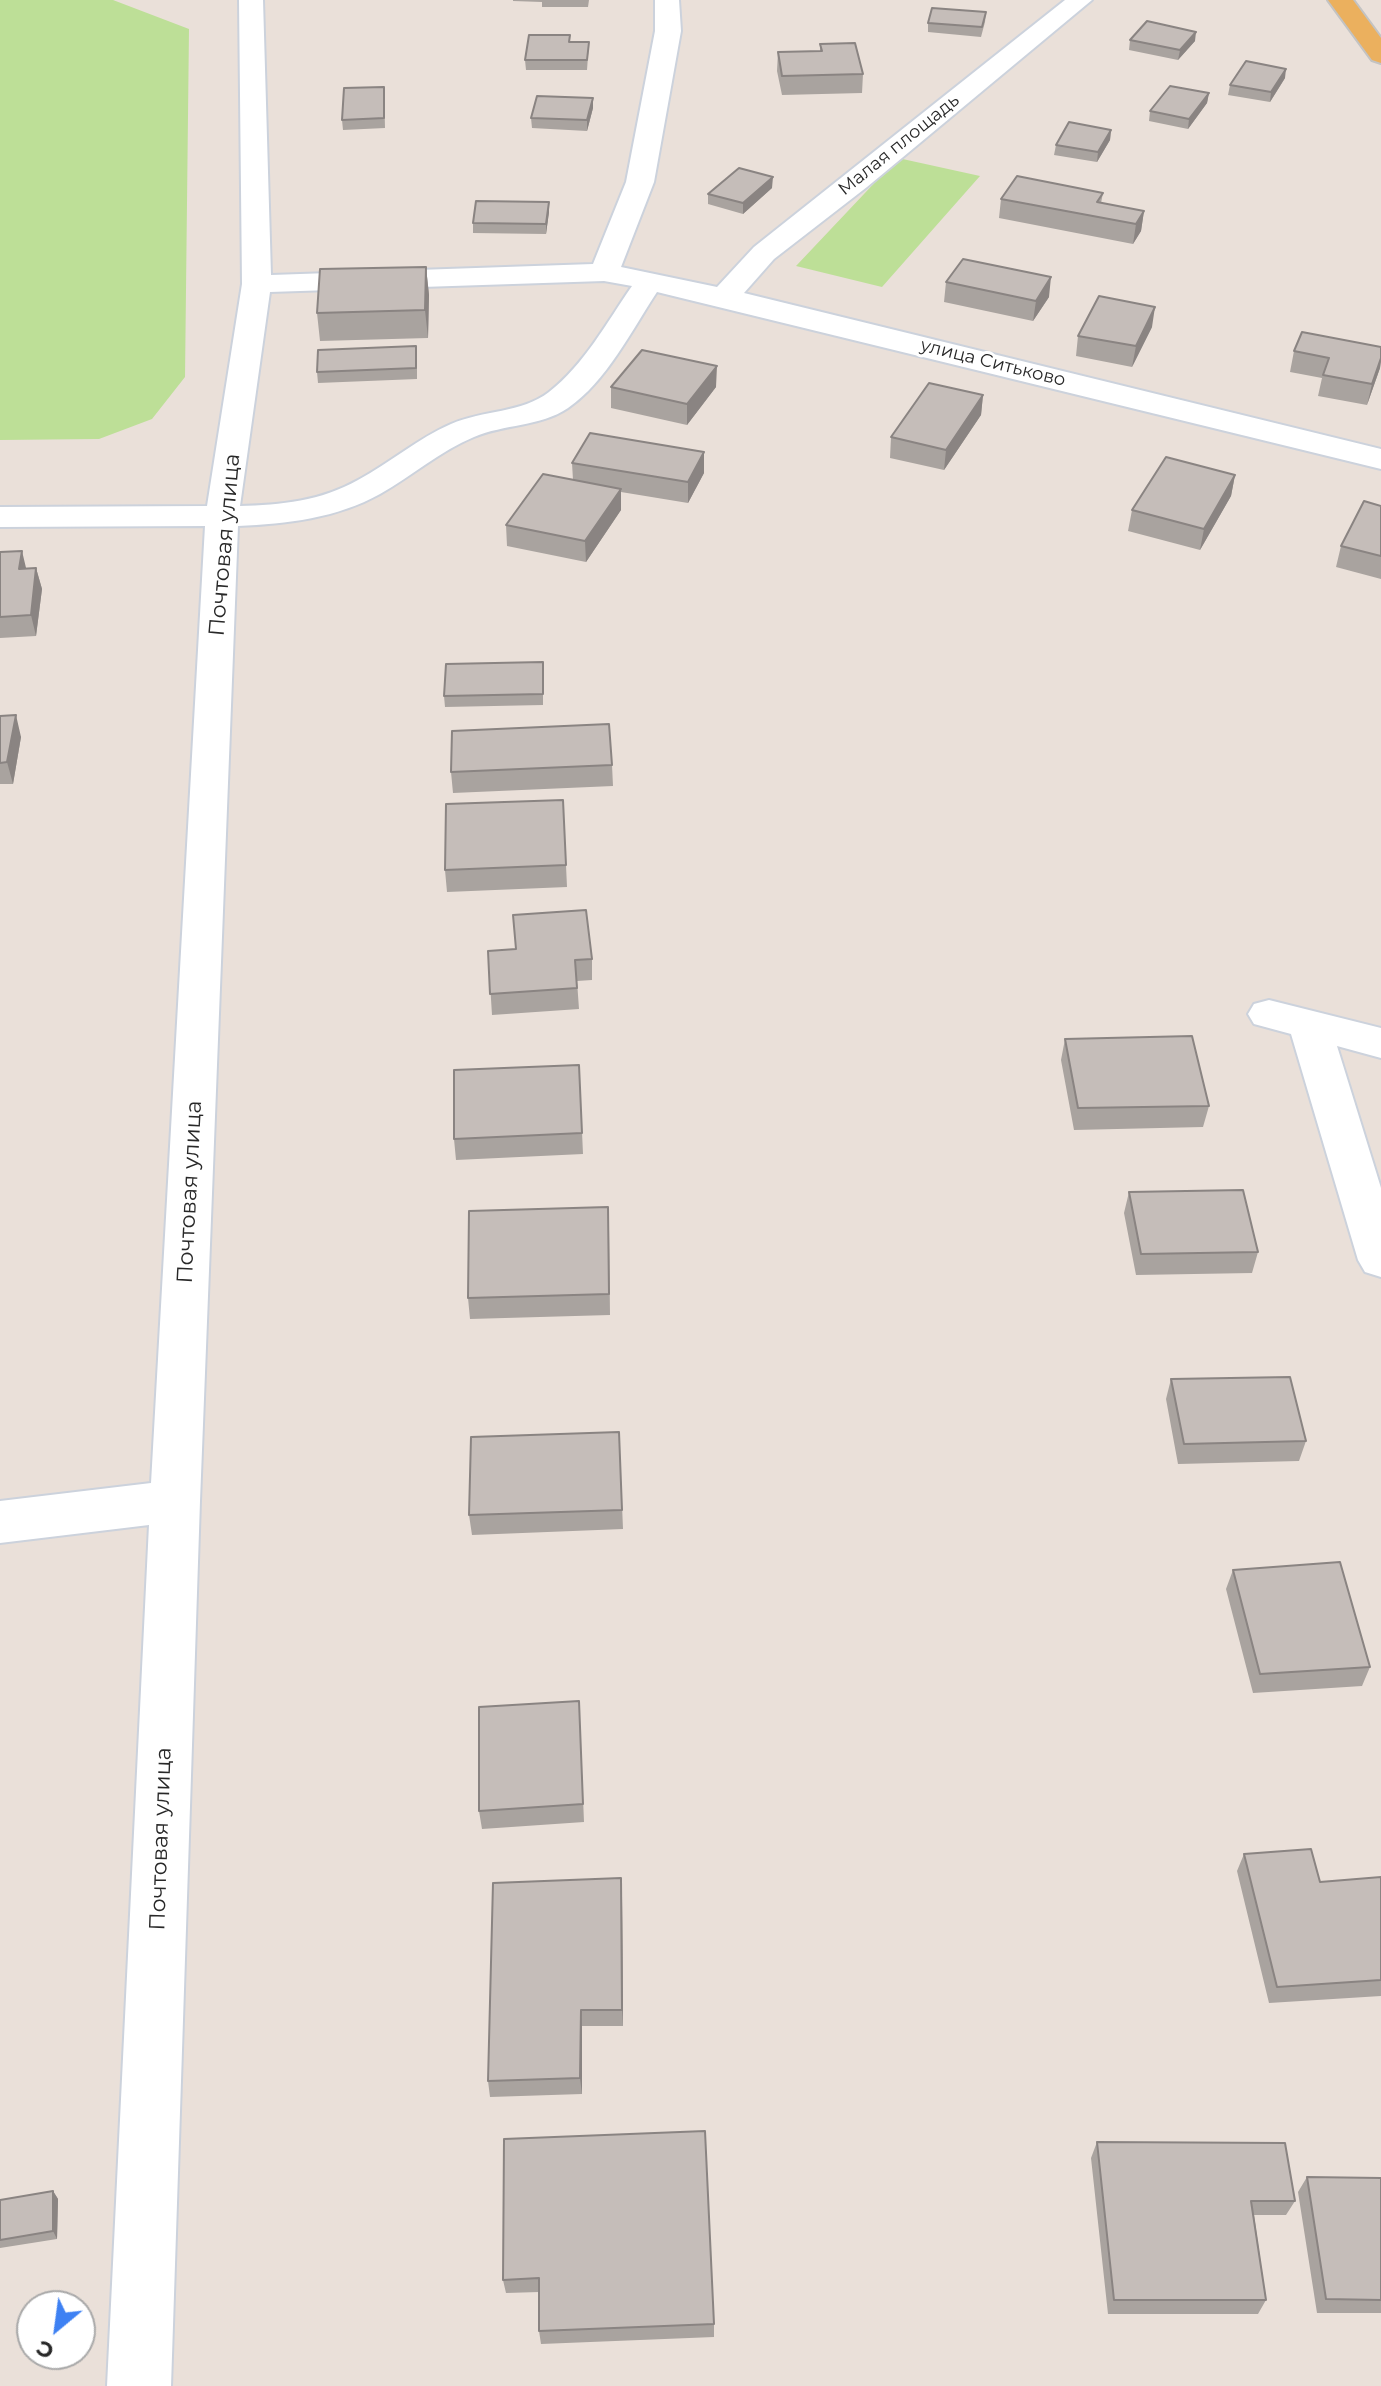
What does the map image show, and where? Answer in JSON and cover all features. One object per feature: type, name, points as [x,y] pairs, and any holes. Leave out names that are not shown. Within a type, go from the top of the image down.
[{"type":"main road","points":[[1340,0],[1381,55]]},
{"type":"street","name":"Почтовая улица","points":[[139,2386],[175,1501],[222,516],[257,284],[251,0]]},
{"type":"street","points":[[604,272],[640,182],[668,31],[667,0]]},
{"type":"street","name":"Малая площадь","points":[[724,297],[764,253],[1080,0]]},
{"type":"street","name":"улица Ситьково","points":[[257,284],[604,272],[724,297],[1381,459]]},
{"type":"street","points":[[0,517],[222,516],[299,512],[339,501],[374,485],[463,429],[525,413],[556,401],[574,386],[650,281]]},
{"type":"street","points":[[1381,1043],[1289,1019],[1381,1260]]},
{"type":"street","points":[[0,1522],[175,1501]]},
{"type":"green space","points":[[0,0],[113,0],[189,29],[185,377],[152,419],[99,439],[0,440]]},
{"type":"green space","points":[[898,158],[980,176],[882,287],[796,266]]},
{"type":"building","points":[[932,8],[986,12],[982,27],[928,23]]},
{"type":"building","points":[[1147,21],[1196,32],[1180,50],[1130,40]]},
{"type":"building","points":[[529,35],[570,35],[569,42],[589,42],[587,60],[525,60]]},
{"type":"building","points":[[855,43],[863,74],[782,76],[778,52],[822,51],[820,44]]},
{"type":"building","points":[[1246,61],[1286,69],[1271,92],[1230,85]]},
{"type":"building","points":[[1170,86],[1209,93],[1189,119],[1150,111]]},
{"type":"building","points":[[384,87],[384,118],[342,120],[344,88]]},
{"type":"building","points":[[537,96],[593,98],[587,120],[531,118]]},
{"type":"building","points":[[1069,122],[1111,130],[1098,152],[1056,145]]},
{"type":"building","points":[[739,168],[773,177],[743,203],[708,194]]},
{"type":"building","points":[[1017,176],[1103,193],[1097,202],[1144,211],[1136,224],[1001,199]]},
{"type":"building","points":[[476,201],[549,202],[546,224],[473,223]]},
{"type":"building","points":[[963,259],[1051,277],[1036,301],[946,282]]},
{"type":"building","points":[[426,267],[425,310],[317,313],[320,269]]},
{"type":"building","points":[[1099,296],[1155,307],[1136,346],[1078,336]]},
{"type":"building","points":[[1302,332],[1381,347],[1381,358],[1372,384],[1323,375],[1329,358],[1294,351]]},
{"type":"building","points":[[416,346],[416,368],[317,372],[318,350]]},
{"type":"building","points":[[642,350],[717,366],[687,404],[611,387]]},
{"type":"building","points":[[929,383],[983,395],[946,450],[891,437]]},
{"type":"building","points":[[590,433],[704,452],[688,482],[572,463]]},
{"type":"building","points":[[1166,457],[1235,475],[1204,529],[1132,510]]},
{"type":"building","points":[[543,474],[621,489],[585,541],[506,525]]},
{"type":"building","points":[[1364,501],[1381,506],[1381,556],[1341,546]]},
{"type":"building","points":[[22,551],[19,569],[36,568],[31,615],[0,617],[0,552]]},
{"type":"building","points":[[543,662],[543,694],[444,696],[446,664]]},
{"type":"building","points":[[16,715],[7,762],[0,763],[0,716]]},
{"type":"building","points":[[609,724],[612,765],[451,772],[452,731]]},
{"type":"building","points":[[563,800],[566,865],[445,870],[446,804]]},
{"type":"building","points":[[586,910],[592,959],[575,960],[577,988],[490,994],[488,951],[516,949],[513,915]]},
{"type":"building","points":[[1192,1036],[1209,1106],[1078,1108],[1065,1039]]},
{"type":"building","points":[[579,1065],[582,1133],[454,1139],[454,1070]]},
{"type":"building","points":[[1243,1190],[1258,1252],[1141,1254],[1129,1192]]},
{"type":"building","points":[[608,1207],[609,1294],[468,1298],[469,1211]]},
{"type":"building","points":[[1290,1377],[1306,1441],[1184,1444],[1171,1379]]},
{"type":"building","points":[[619,1432],[622,1510],[469,1515],[471,1437]]},
{"type":"building","points":[[1340,1562],[1370,1667],[1260,1674],[1233,1570]]},
{"type":"building","points":[[579,1701],[583,1804],[479,1811],[479,1707]]},
{"type":"building","points":[[1311,1849],[1320,1882],[1381,1877],[1381,1980],[1277,1987],[1244,1854]]},
{"type":"building","points":[[621,1878],[622,2010],[581,2010],[580,2078],[488,2081],[493,1883]]},
{"type":"building","points":[[705,2131],[714,2324],[539,2331],[539,2278],[503,2280],[504,2139]]},
{"type":"building","points":[[1097,2142],[1285,2143],[1295,2201],[1251,2201],[1266,2300],[1114,2300]]},
{"type":"building","points":[[1307,2177],[1381,2178],[1381,2300],[1326,2299]]},
{"type":"building","points":[[53,2191],[53,2231],[0,2240],[0,2200]]}]
